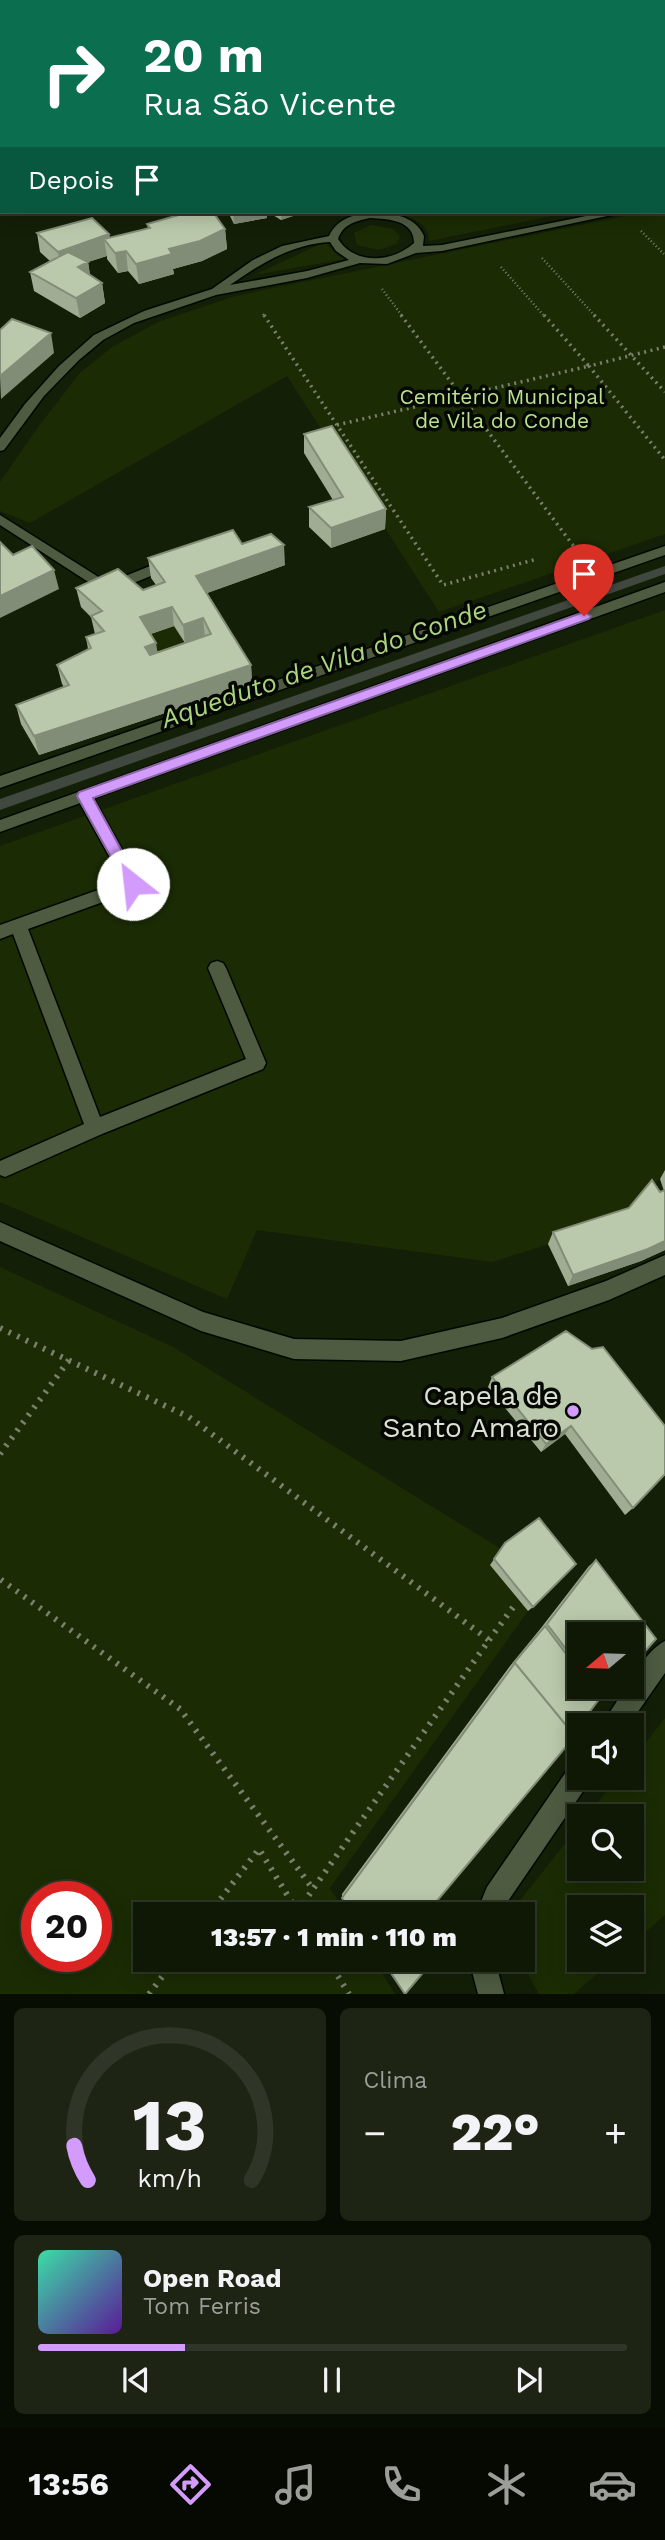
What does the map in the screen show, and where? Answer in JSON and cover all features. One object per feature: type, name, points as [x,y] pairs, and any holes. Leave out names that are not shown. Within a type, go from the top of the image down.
[{"type":"street","points":[[339,214],[345,222]]},
{"type":"street","points":[[333,239],[338,227],[345,222],[374,214],[394,217],[413,225],[420,238],[414,250]]},
{"type":"street","points":[[333,239],[341,251],[362,260],[386,261],[414,250],[443,248],[611,214]]},
{"type":"street","points":[[213,293],[253,264],[315,238],[333,239]]},
{"type":"street","points":[[0,447],[22,414],[89,344],[150,312],[213,293],[334,270],[362,260]]},
{"type":"street","points":[[0,519],[107,589],[189,556]]},
{"type":"street","points":[[0,782],[665,550]]},
{"type":"street","points":[[0,826],[665,587]]},
{"type":"street","points":[[0,932],[133,884],[84,796]]},
{"type":"street","points":[[18,925],[95,1128]]},
{"type":"street","points":[[5,1168],[95,1128],[257,1063],[217,968]]},
{"type":"street","points":[[0,1231],[201,1321],[294,1349],[401,1351],[502,1328],[609,1290],[665,1265]]},
{"type":"street","points":[[622,1713],[665,1653]]},
{"type":"street","points":[[494,1902],[569,1790]]},
{"type":"street","points":[[485,1972],[491,1994]]},
{"type":"path","points":[[506,235],[517,247]]},
{"type":"path","points":[[665,392],[534,249],[517,247],[488,253],[589,366],[665,460]]},
{"type":"path","points":[[381,287],[576,548],[563,552]]},
{"type":"path","points":[[261,311],[443,584],[549,556]]},
{"type":"path","points":[[337,425],[665,347]]},
{"type":"path","points":[[0,1328],[189,1417],[489,1640]]},
{"type":"path","points":[[0,1454],[69,1360]]},
{"type":"path","points":[[0,1578],[180,1709],[313,1889]]},
{"type":"path","points":[[305,1902],[514,1606]]},
{"type":"path","points":[[218,1902],[260,1849],[292,1902]]},
{"type":"path","points":[[149,1994],[166,1972]]},
{"type":"path","points":[[335,1972],[349,1994]]},
{"type":"green space","points":[[400,214],[562,214],[429,241],[426,230],[414,220]]},
{"type":"green space","name":"Cemitério Municipal de Vila do Conde","points":[[634,214],[665,214],[665,534],[439,612],[287,376],[30,523],[0,511],[0,482],[80,373],[112,347],[158,322],[235,296]]},
{"type":"green space","points":[[371,225],[393,229],[400,236],[397,244],[378,250],[357,245],[354,233]]},
{"type":"green space","points":[[325,242],[337,255],[345,259],[254,275]]},
{"type":"green space","points":[[665,610],[665,1175],[651,1186],[622,1221],[492,1262],[257,1230],[227,1299],[0,1202],[0,846]]},
{"type":"green space","points":[[174,626],[185,644],[153,675],[144,636]]},
{"type":"green space","points":[[0,1267],[173,1347],[501,1549],[490,1565],[528,1611],[330,1888],[339,1902],[133,1902],[133,1972],[381,1972],[395,1994],[0,1994]]},
{"type":"green space","points":[[665,1718],[665,1915],[644,1933],[644,1895],[567,1895],[567,1972],[599,1972],[574,1994],[539,1994],[527,1972],[535,1972],[535,1902],[520,1902],[521,1899],[567,1841],[567,1881],[644,1881],[644,1804],[596,1804],[608,1790],[644,1790],[644,1745]]},
{"type":"building","points":[[214,214],[225,229],[200,241],[169,249],[172,254],[136,264],[126,251],[115,253],[104,239],[150,228],[147,224],[179,215]]},
{"type":"building","points":[[92,218],[109,234],[58,252],[37,233]]},
{"type":"building","points":[[68,252],[88,262],[78,267],[102,283],[76,298],[30,272]]},
{"type":"building","points":[[12,319],[51,333],[0,376],[0,330]]},
{"type":"building","points":[[332,426],[386,509],[331,528],[309,507],[343,497],[304,434]]},
{"type":"building","points":[[233,530],[242,544],[271,534],[284,545],[196,576],[251,665],[34,736],[16,705],[69,685],[57,665],[91,648],[86,637],[104,631],[91,616],[102,611],[76,588],[118,569],[143,590],[165,582],[148,558]],"holes":[[[172,607],[183,625],[203,618],[211,634],[150,655],[145,647],[156,643],[140,617]]]},
{"type":"building","points":[[0,542],[13,555],[32,546],[54,570],[0,596]]},
{"type":"building","points":[[652,1180],[660,1192],[665,1190],[665,1241],[573,1275],[553,1232],[629,1208]]},
{"type":"building","name":"Capela de Santo Amaro","points":[[566,1331],[592,1349],[603,1347],[665,1426],[665,1474],[633,1508],[571,1426],[546,1444],[492,1377]]},
{"type":"building","points":[[539,1518],[576,1564],[533,1607],[494,1559],[505,1543]]},
{"type":"building","points":[[596,1560],[643,1622],[567,1622],[567,1650],[547,1624]]},
{"type":"building","points":[[644,1623],[656,1639],[644,1652]]},
{"type":"building","points":[[545,1626],[567,1655],[567,1699],[599,1699],[589,1713],[567,1713],[567,1727],[515,1663],[513,1664]]},
{"type":"building","points":[[515,1663],[567,1726],[567,1746],[436,1902],[345,1902],[342,1898]]},
{"type":"building","points":[[390,1972],[424,1972],[405,1994]]},
{"type":"waterway","name":"Aqueduto de Vila do Conde","points":[[0,805],[665,570]]},
{"type":"place","name":"Capela de Santo Amaro","points":[[573,1411]]},
{"type":"route","points":[[133,884],[84,796],[584,616]]}]
